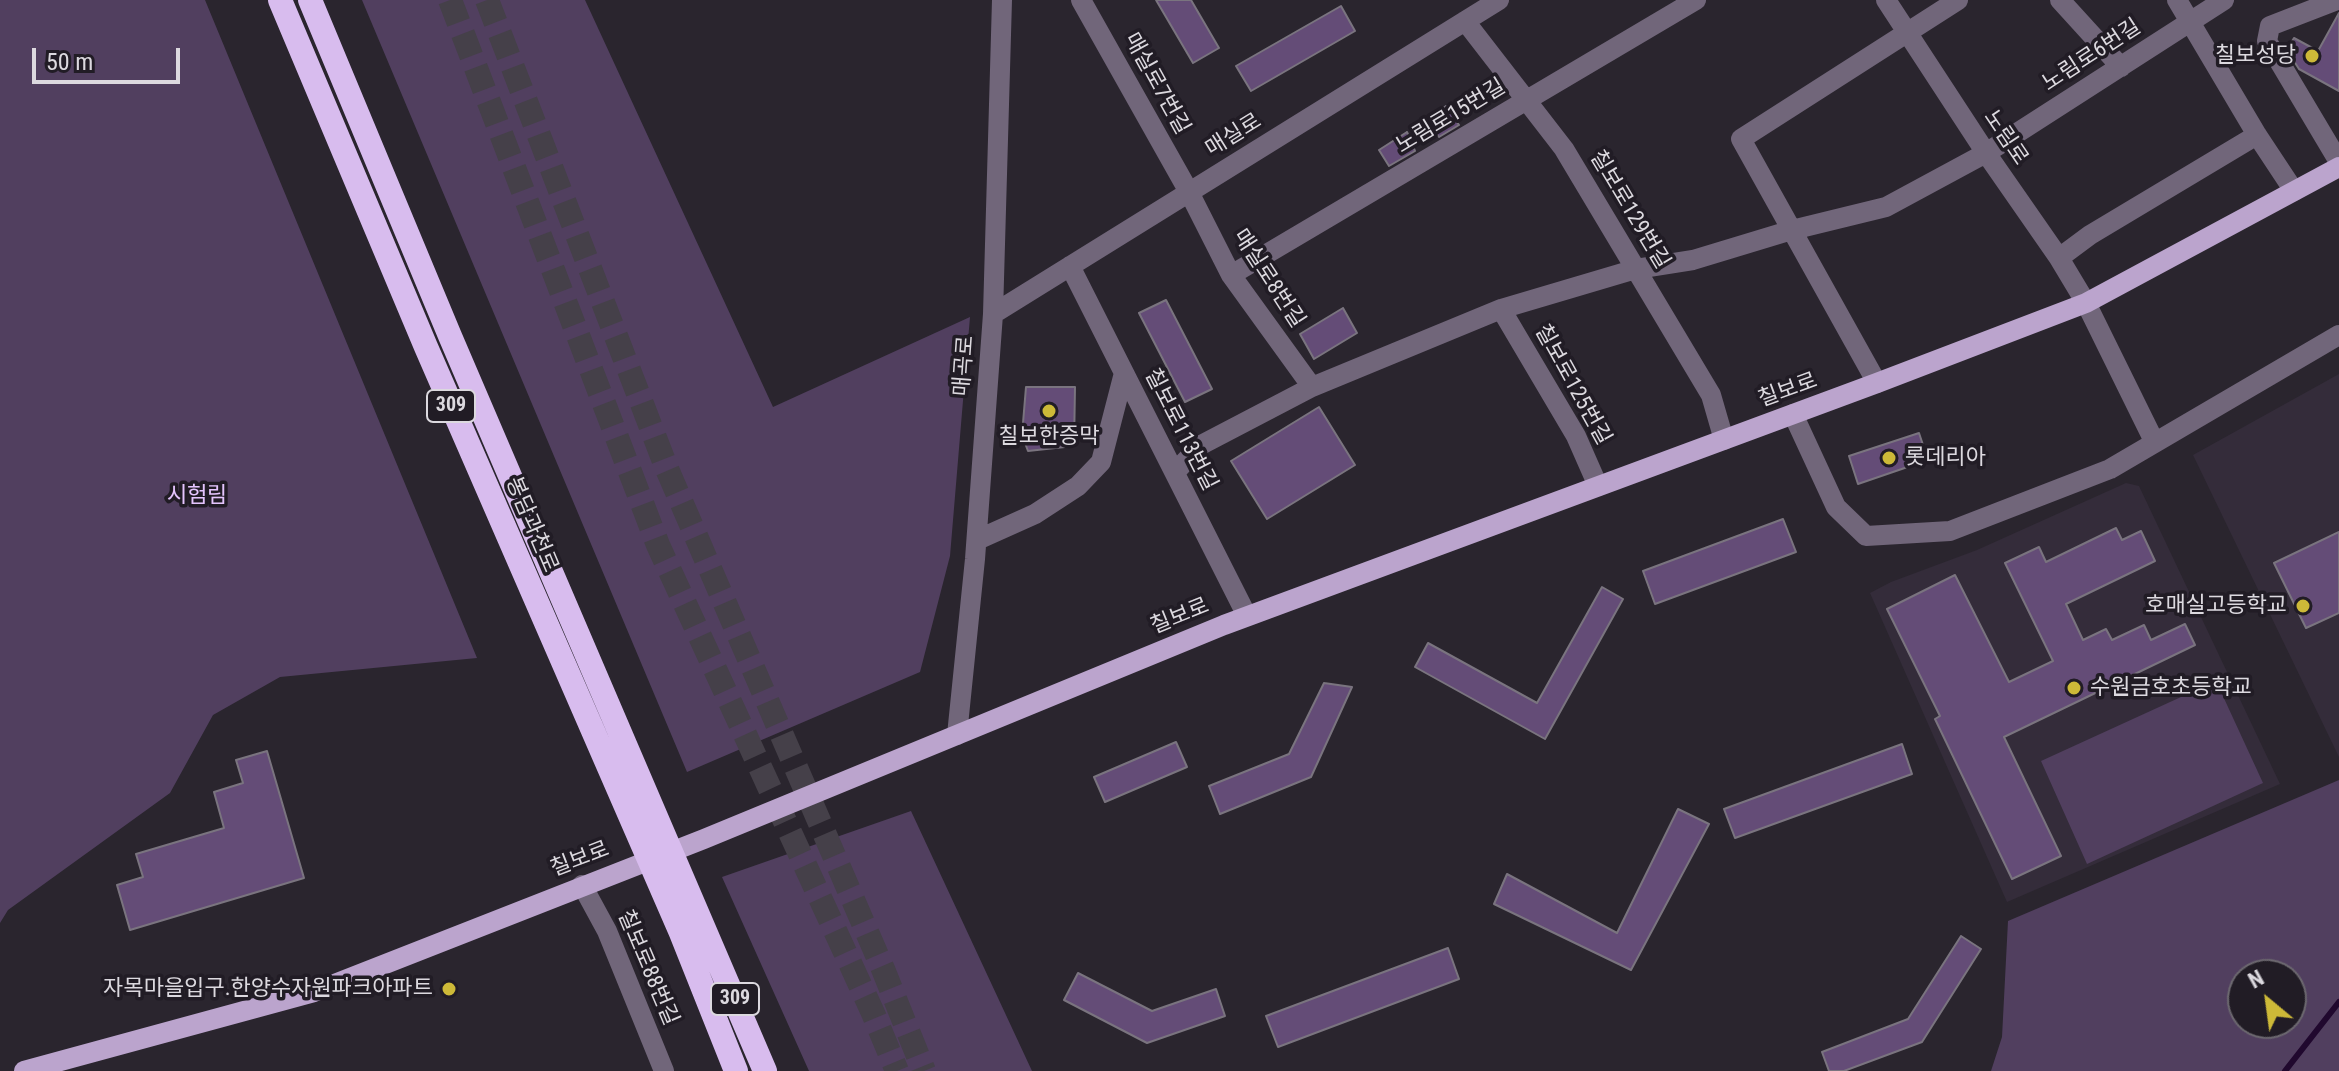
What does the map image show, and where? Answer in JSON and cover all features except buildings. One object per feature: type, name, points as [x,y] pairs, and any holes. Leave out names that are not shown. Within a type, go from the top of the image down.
[{"type":"highway","name":"봉담과천로","points":[[280,0],[419,332],[681,933],[736,1071]]},
{"type":"highway","name":"봉담과천로","points":[[310,0],[765,1071]]},
{"type":"main road","name":"칠보로","points":[[24,1071],[314,992],[704,839],[1247,616],[2086,303],[2339,165]]},
{"type":"street","name":"매곡로","points":[[957,735],[977,540],[993,314],[1002,0]]},
{"type":"street","name":"매실로7번길","points":[[1081,0],[1189,192]]},
{"type":"street","name":"노림로15번길","points":[[1231,275],[1696,0]]},
{"type":"street","name":"노림로","points":[[1886,0],[1905,33],[2059,258],[2086,303],[2154,441]]},
{"type":"street","points":[[1877,383],[1741,139],[1958,0]]},
{"type":"street","points":[[2060,0],[2121,67]]},
{"type":"street","points":[[2177,0],[2294,191]]},
{"type":"street","name":"노림로6번길","points":[[1175,472],[1201,445],[1312,387],[1501,309],[1636,269],[1693,260],[1792,230],[1886,207],[1986,153],[2224,0]]},
{"type":"street","points":[[2337,0],[2270,26],[2267,41],[2339,165]]},
{"type":"street","name":"매실로","points":[[993,314],[1491,2]]},
{"type":"street","name":"칠보로129번길","points":[[1465,21],[1564,149],[1711,395],[1724,440]]},
{"type":"street","points":[[2059,258],[2090,235],[2257,135]]},
{"type":"street","name":"매실로8번길","points":[[1189,192],[1231,275],[1312,387]]},
{"type":"street","name":"칠보로113번길","points":[[1070,266],[1247,616]]},
{"type":"street","name":"칠보로125번길","points":[[1501,309],[1576,436],[1598,486]]},
{"type":"street","points":[[1793,414],[1836,507],[1866,536],[1950,531],[2110,469],[2339,335]]},
{"type":"street","points":[[977,540],[1035,514],[1078,486],[1101,462],[1124,373]]},
{"type":"street","name":"칠보로88번길","points":[[582,885],[607,931],[664,1071]]},
{"type":"shaded area","name":"호매실고등학교","points":[[2339,374],[2339,757],[2193,455]]},
{"type":"shaded area","name":"수원금호초등학교","points":[[2126,483],[2139,486],[2280,784],[2007,902],[1870,593],[1977,550]]},
{"type":"green space","name":"시험림","points":[[0,0],[205,0],[477,658],[280,677],[213,715],[170,793],[8,910],[0,923]]},
{"type":"green space","points":[[362,0],[585,0],[773,407],[970,317],[950,556],[920,672],[687,772]]},
{"type":"green space","points":[[2216,681],[2263,783],[2087,864],[2041,761]]},
{"type":"green space","points":[[2339,780],[2339,1071],[1991,1071],[2002,1037],[2008,921]]},
{"type":"green space","points":[[911,811],[1032,1071],[809,1071],[722,877]]},
{"type":"waterway","points":[[2285,1071],[2339,1002]]},
{"type":"tunnel","points":[[450,0],[658,545],[897,1071]]},
{"type":"tunnel","points":[[487,0],[667,469],[924,1071]]},
{"type":"place","name":"칠보성당","points":[[2312,56]]},
{"type":"place","name":"칠보한증막","points":[[1049,411]]},
{"type":"place","name":"롯데리아","points":[[1889,458]]},
{"type":"place","name":"호매실고등학교","points":[[2303,606]]},
{"type":"place","name":"수원금호초등학교","points":[[2074,688]]},
{"type":"place","name":"자목마을입구.한양수자원파크아파트","points":[[449,989]]}]
